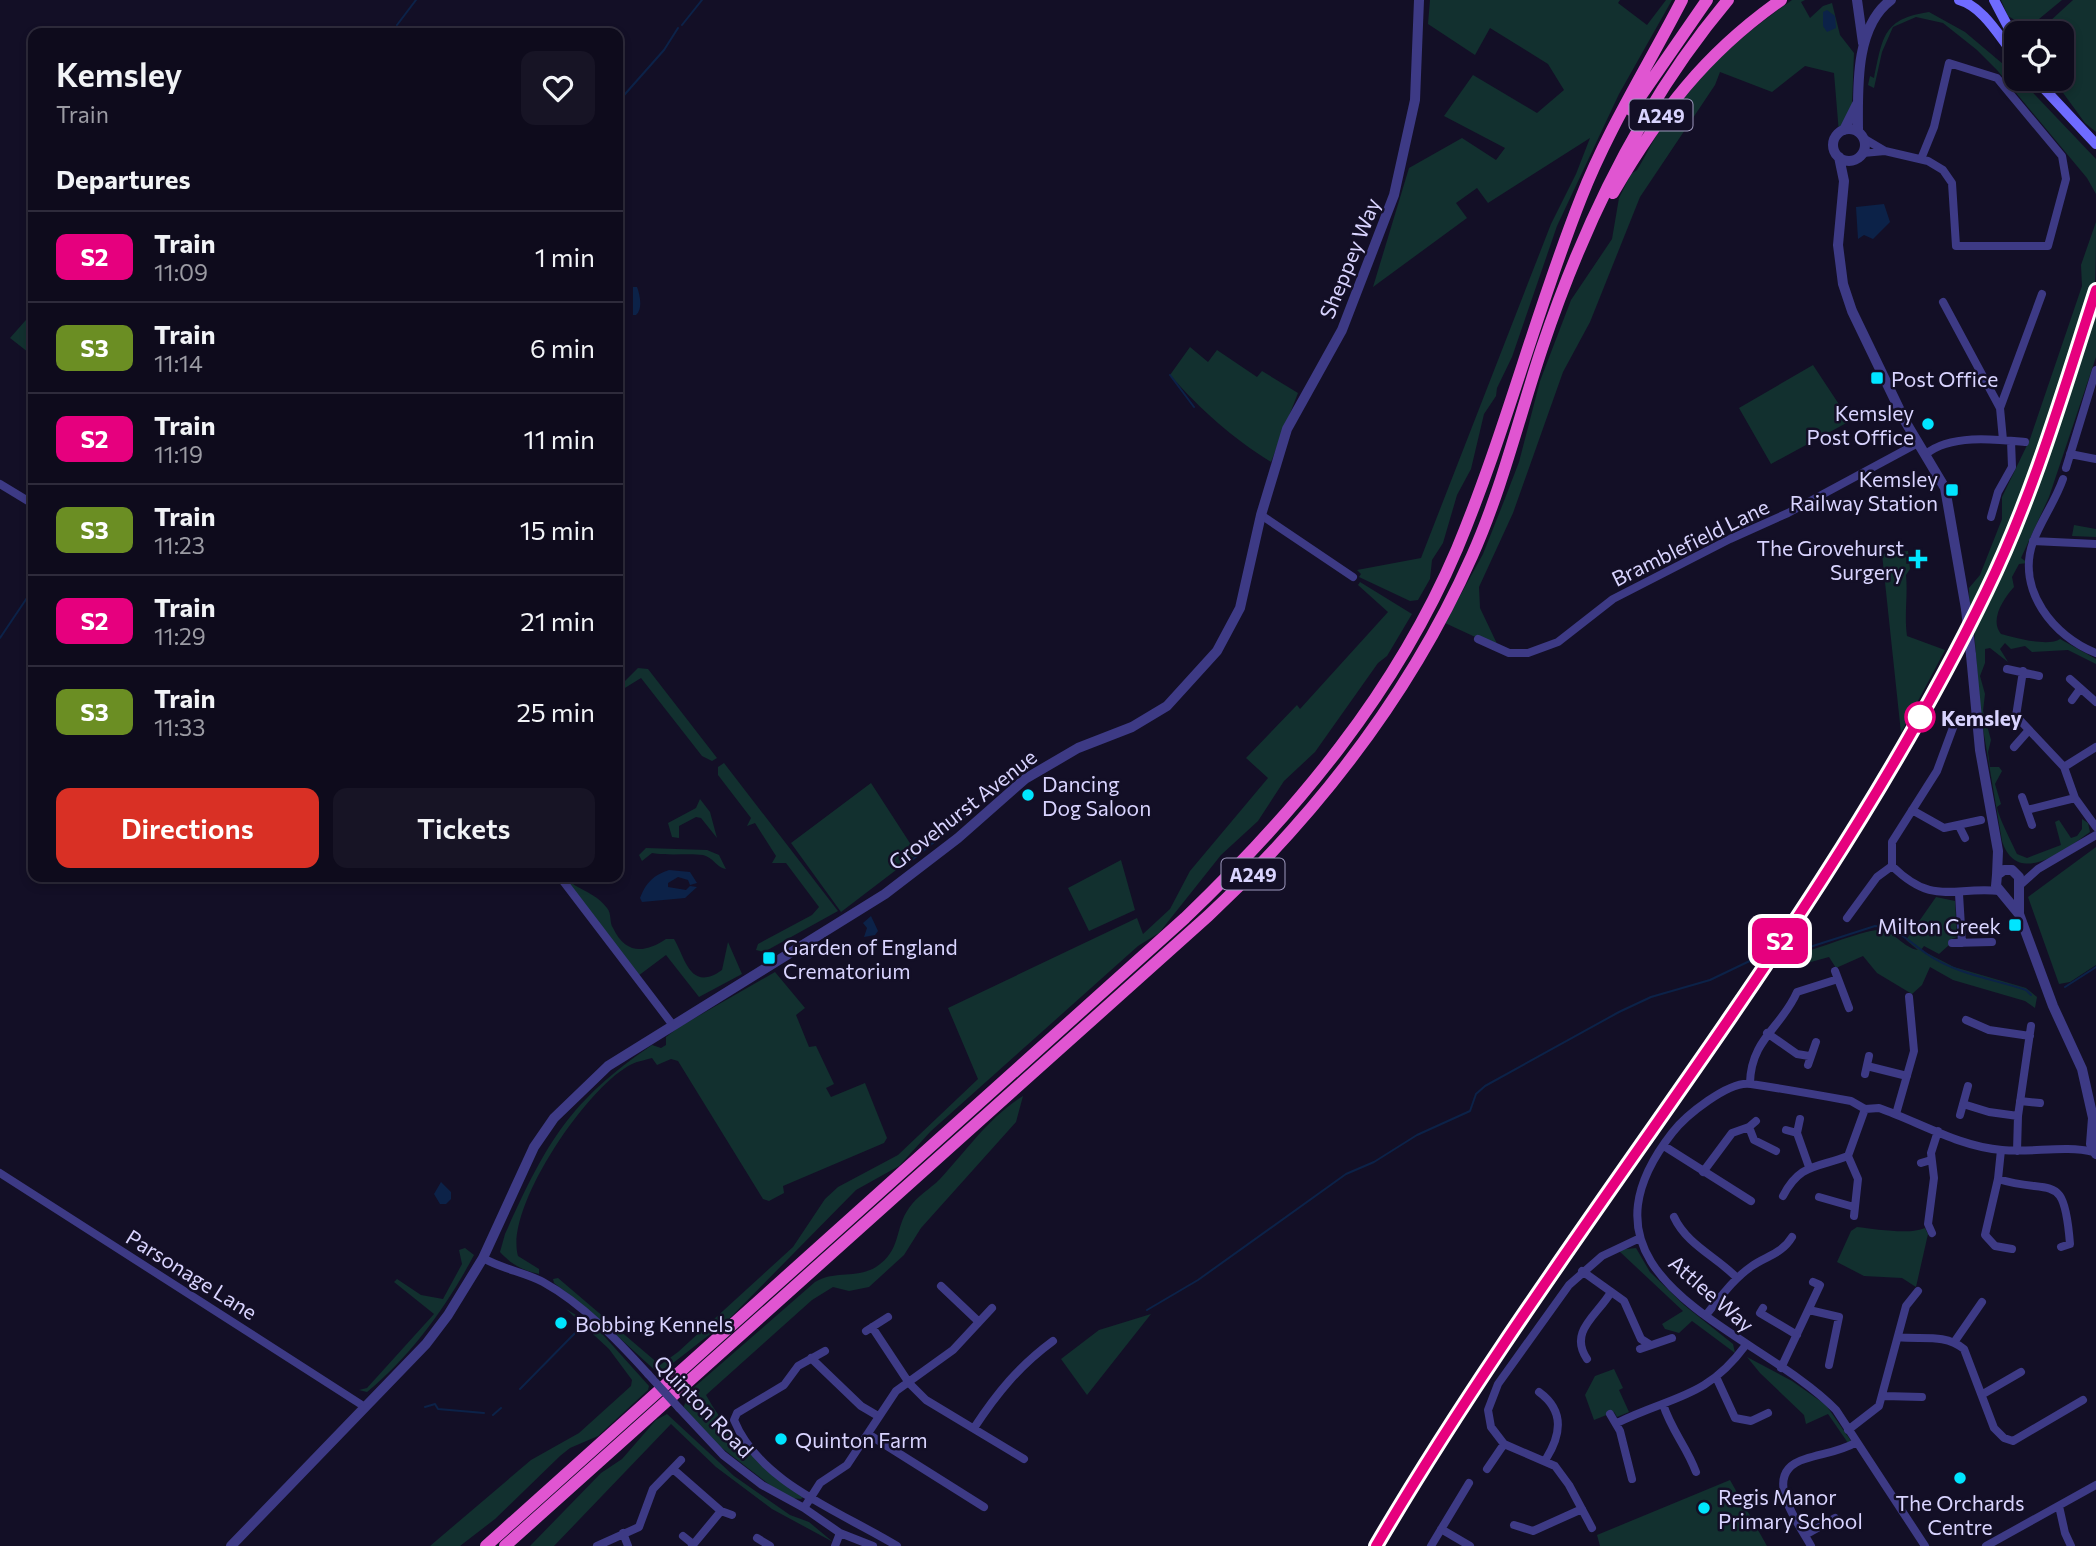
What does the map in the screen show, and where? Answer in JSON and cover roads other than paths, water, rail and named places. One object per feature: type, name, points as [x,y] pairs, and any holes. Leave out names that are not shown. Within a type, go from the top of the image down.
[{"type":"highway","name":"A249","points":[[486,1546],[1176,926],[1258,846],[1319,777],[1366,714],[1410,643],[1456,550],[1479,492],[1559,254],[1595,166],[1682,0]]},
{"type":"highway","name":"A249","points":[[1559,254],[1625,120],[1707,0]]},
{"type":"highway","name":"A249","points":[[505,1546],[1208,916],[1282,844],[1332,786],[1375,728],[1423,652],[1472,555],[1575,258],[1628,148],[1676,71],[1728,0]]},
{"type":"highway","name":"A249","points":[[1575,258],[1590,240],[1633,159],[1680,89],[1720,47],[1781,0]]},
{"type":"main road","points":[[1959,0],[1968,2],[2004,42]]},
{"type":"main road","points":[[1994,0],[2005,21]]},
{"type":"main road","points":[[2047,91],[2096,144]]},
{"type":"street","name":"Sheppey Way","points":[[1261,515],[1287,429],[1342,330],[1394,195],[1415,100],[1419,0]]},
{"type":"street","points":[[1857,0],[1864,50]]},
{"type":"street","points":[[1844,181],[1860,155],[1861,135],[1857,104],[1870,22],[1891,0]]},
{"type":"street","points":[[1844,130],[1861,135],[1885,151],[1937,165],[1950,178],[1956,246],[2048,246],[2066,179],[2066,166],[2056,146],[1997,78],[1950,62],[1934,127],[1921,159]]},
{"type":"street","points":[[1849,1008],[1836,975],[1797,992],[1791,1007],[1767,1033],[1752,1059],[1750,1083],[1851,1101],[1865,1109],[1879,1108],[1968,1144],[2001,1150],[2065,1149],[2095,1153],[2095,1119],[2082,1069],[2053,1006],[2019,914],[1996,884],[1998,851],[1985,792],[1966,609],[1948,497],[1864,338],[1843,284],[1838,246],[1844,181],[1833,140],[1844,130],[1857,104]]},
{"type":"street","points":[[1839,158],[1850,161],[1860,155],[1885,151]]},
{"type":"street","points":[[2000,408],[2041,296]]},
{"type":"street","points":[[1943,302],[2000,408],[2012,467],[1991,504],[1991,517]]},
{"type":"street","points":[[2066,468],[2096,370]]},
{"type":"street","points":[[1926,454],[1944,443],[2007,440],[2025,442]]},
{"type":"street","name":"Bramblefield Lane","points":[[1478,639],[1509,653],[1528,653],[1558,642],[1613,599],[1730,539],[1788,513],[1918,443]]},
{"type":"street","points":[[2070,454],[2096,459]]},
{"type":"street","points":[[2063,479],[2052,508],[2033,541],[2031,576],[2039,606],[2062,633],[2096,653]]},
{"type":"street","points":[[0,484],[28,500]]},
{"type":"street","points":[[1261,515],[1353,577]]},
{"type":"street","name":"Grovehurst Avenue","points":[[231,1546],[433,1336],[483,1258],[534,1147],[554,1118],[608,1066],[885,894],[958,838],[1025,779],[1079,748],[1132,727],[1167,706],[1217,651],[1233,624],[1261,515]]},
{"type":"street","points":[[2033,541],[2096,544]]},
{"type":"street","points":[[2007,668],[2039,677]]},
{"type":"street","points":[[2023,671],[2016,716],[2064,767],[2075,798],[2096,827]]},
{"type":"street","points":[[2070,679],[2096,702]]},
{"type":"street","points":[[2072,700],[2080,689]]},
{"type":"street","points":[[1892,866],[1892,842],[1937,771],[1941,749],[1954,725]]},
{"type":"street","points":[[2014,747],[2029,730]]},
{"type":"street","points":[[2064,767],[2096,747]]},
{"type":"street","points":[[2022,797],[2032,825]]},
{"type":"street","points":[[2027,810],[2075,798]]},
{"type":"street","points":[[1912,810],[1938,827],[1959,826],[1981,820]]},
{"type":"street","points":[[1959,826],[1965,838]]},
{"type":"street","points":[[1892,866],[1918,887],[1959,894],[2010,894],[2038,869],[2096,835]]},
{"type":"street","points":[[1998,851],[2019,877],[2019,914]]},
{"type":"street","points":[[1847,918],[1877,877],[1892,866]]},
{"type":"street","points":[[1971,892],[2011,870],[2038,869]]},
{"type":"street","points":[[564,882],[672,1024]]},
{"type":"street","points":[[1959,894],[1957,943],[1992,942]]},
{"type":"street","points":[[1856,907],[1864,913]]},
{"type":"street","points":[[1896,1114],[1914,1051],[1909,997]]},
{"type":"street","points":[[1966,1020],[1978,1018],[1989,1030],[2030,1036]]},
{"type":"street","points":[[1902,1021],[1912,1020]]},
{"type":"street","points":[[2017,1151],[2018,1116],[2031,1026]]},
{"type":"street","points":[[1767,1033],[1809,1060],[1816,1042]]},
{"type":"street","points":[[1869,1056],[1866,1070],[1907,1076]]},
{"type":"street","name":"Attlee Way","points":[[1750,1083],[1696,1108],[1655,1157],[1640,1197],[1640,1238],[1647,1257],[1664,1280],[1745,1346],[1817,1390],[1857,1442],[1925,1546]]},
{"type":"street","points":[[1960,1115],[1968,1086]]},
{"type":"street","points":[[2020,1101],[2040,1103]]},
{"type":"street","points":[[1963,1104],[1989,1112],[2018,1116]]},
{"type":"street","points":[[1819,1197],[1854,1211],[1858,1179],[1848,1156],[1865,1109]]},
{"type":"street","points":[[1800,1119],[1797,1133],[1809,1167]]},
{"type":"street","points":[[1703,1172],[1731,1133],[1753,1124],[1754,1140],[1776,1151]]},
{"type":"street","points":[[1786,1130],[1797,1133]]},
{"type":"street","points":[[1932,1233],[1928,1224],[1934,1178],[1931,1160],[1932,1144],[1938,1131]]},
{"type":"street","points":[[2065,1149],[2094,1137]]},
{"type":"street","points":[[1664,1146],[1751,1201]]},
{"type":"street","points":[[2001,1150],[1998,1179],[1985,1235],[1995,1246],[2012,1249]]},
{"type":"street","points":[[1783,1196],[1791,1182],[1809,1167],[1848,1156]]},
{"type":"street","points":[[1921,1163],[1931,1160]]},
{"type":"street","name":"Parsonage Lane","points":[[0,1173],[365,1407]]},
{"type":"street","points":[[1998,1179],[2014,1184],[2045,1185],[2057,1191],[2068,1217],[2070,1245]]},
{"type":"street","points":[[1737,1206],[1742,1197]]},
{"type":"street","points":[[1675,1217],[1677,1230],[1737,1278]]},
{"type":"street","points":[[1706,1315],[1737,1278],[1754,1264],[1773,1256],[1792,1237]]},
{"type":"street","points":[[1592,1528],[1563,1475],[1546,1460],[1504,1444],[1495,1437],[1491,1427],[1491,1399],[1524,1347],[1582,1271],[1602,1256],[1640,1238]]},
{"type":"street","points":[[2002,1248],[2003,1238]]},
{"type":"street","name":"Quinton Road","points":[[483,1258],[542,1282],[565,1296],[611,1336],[741,1469],[781,1498],[804,1508],[840,1533],[873,1546]]},
{"type":"street","points":[[1582,1271],[1633,1309],[1642,1339],[1649,1343]]},
{"type":"street","points":[[1781,1368],[1819,1285],[1813,1282]]},
{"type":"street","points":[[940,1286],[979,1322]]},
{"type":"street","points":[[1848,1430],[1872,1414],[1884,1396],[1906,1306],[1919,1291]]},
{"type":"street","points":[[1587,1359],[1579,1339],[1583,1325],[1601,1309],[1611,1292]]},
{"type":"street","points":[[1955,1341],[1982,1302]]},
{"type":"street","points":[[804,1508],[820,1483],[844,1469],[896,1391],[953,1350],[992,1308]]},
{"type":"street","points":[[1763,1308],[1760,1313],[1797,1335]]},
{"type":"street","points":[[1809,1310],[1839,1317],[1829,1365]]},
{"type":"street","points":[[888,1317],[869,1329],[909,1383],[926,1399],[1024,1460]]},
{"type":"street","points":[[1898,1337],[1940,1337],[1955,1341],[1964,1349],[1994,1428],[2004,1438],[2013,1441],[2083,1400]]},
{"type":"street","points":[[1640,1349],[1649,1343],[1672,1338]]},
{"type":"street","points":[[974,1428],[1000,1389],[1029,1359],[1053,1341]]},
{"type":"street","points":[[1616,1423],[1692,1394],[1717,1379],[1745,1346]]},
{"type":"street","points":[[825,1351],[798,1366],[783,1385],[737,1413],[734,1420],[743,1441],[757,1456],[811,1496],[897,1546]]},
{"type":"street","points":[[811,1358],[860,1406],[878,1416]]},
{"type":"street","points":[[1983,1394],[2021,1372]]},
{"type":"street","points":[[1717,1379],[1735,1418],[1751,1421],[1768,1413]]},
{"type":"street","points":[[1538,1392],[1553,1408],[1560,1426],[1559,1436],[1546,1460]]},
{"type":"street","points":[[1884,1396],[1922,1397]]},
{"type":"street","points":[[1663,1404],[1669,1424],[1689,1454],[1696,1472]]},
{"type":"street","points":[[1610,1414],[1616,1423],[1633,1479]]},
{"type":"street","points":[[868,1434],[984,1507]]},
{"type":"street","points":[[1811,1546],[1785,1503],[1782,1493],[1785,1475],[1803,1460],[1833,1454],[1857,1442]]},
{"type":"street","points":[[1487,1469],[1504,1444]]},
{"type":"street","points":[[597,1546],[639,1527],[646,1515],[653,1489],[681,1460]]},
{"type":"street","points":[[673,1469],[721,1511],[732,1515]]},
{"type":"street","points":[[1431,1546],[1469,1483]]},
{"type":"street","points":[[1986,1546],[2096,1485]]},
{"type":"street","points":[[2059,1506],[2071,1546]]},
{"type":"street","points":[[1514,1525],[1528,1532],[1552,1524],[1582,1508]]},
{"type":"street","points":[[683,1536],[692,1545],[721,1511]]},
{"type":"street","points":[[1805,1535],[1835,1518]]},
{"type":"street","points":[[1441,1529],[1470,1546]]},
{"type":"street","points":[[623,1533],[628,1546]]},
{"type":"street","points":[[835,1546],[840,1533]]},
{"type":"street","points":[[757,1538],[770,1546]]},
{"type":"water","points":[[1827,10],[1835,16],[1836,28],[1827,32],[1823,26],[1823,12]]},
{"type":"water","points":[[1884,204],[1890,222],[1873,239],[1864,235],[1858,239],[1856,207]]},
{"type":"water","points":[[633,287],[637,287],[640,298],[640,309],[636,315],[633,315]]},
{"type":"water","points":[[669,870],[690,872],[697,883],[690,885],[688,880],[678,877],[668,883],[668,887],[686,890],[690,886],[697,887],[685,898],[642,902],[640,898],[648,883]]},
{"type":"water","points":[[871,916],[878,931],[875,935],[864,937],[867,928],[863,923]]},
{"type":"water","points":[[441,1182],[451,1192],[451,1199],[446,1204],[440,1204],[434,1194]]},
{"type":"waterway","points":[[397,25],[416,0]]},
{"type":"waterway","points":[[682,25],[702,0]]},
{"type":"waterway","points":[[623,96],[664,50],[678,28]]},
{"type":"waterway","points":[[1170,375],[1194,407]]},
{"type":"waterway","points":[[0,638],[28,596]]},
{"type":"waterway","points":[[899,866],[912,860],[972,811]]},
{"type":"waterway","points":[[1785,955],[1875,926],[1883,927],[1896,932],[1950,967],[2026,990],[2031,995]]},
{"type":"waterway","points":[[1147,1310],[1198,1280],[1346,1174],[1374,1162],[1417,1135],[1470,1111],[1476,1094],[1485,1086],[1619,1012],[1651,997],[1710,980],[1758,957]]},
{"type":"waterway","points":[[2065,987],[2096,967]]},
{"type":"waterway","points":[[520,1389],[580,1328]]},
{"type":"waterway","points":[[425,1407],[435,1404],[438,1409],[484,1413]]},
{"type":"waterway","points":[[493,1415],[501,1408]]},
{"type":"railway","points":[[1377,1546],[1581,1232],[1860,820],[1920,717],[1987,590],[2033,480],[2096,290]]},
{"type":"train","name":"S2","points":[[1376,1546],[1540,1293],[1860,820],[1920,717],[1987,590],[2033,480],[2055,421],[2096,290]]},
{"type":"place","name":"Post Office","points":[[1877,378]]},
{"type":"place","name":"Kemsley Post Office","points":[[1928,424]]},
{"type":"place","name":"Kemsley Railway Station","points":[[1952,490]]},
{"type":"place","name":"The Grovehurst Surgery","points":[[1918,559]]},
{"type":"place","name":"Kemsley","points":[[1920,717]]},
{"type":"place","name":"Dancing Dog Saloon","points":[[1028,795]]},
{"type":"place","name":"Milton Creek","points":[[2015,925]]},
{"type":"place","name":"Garden of England Crematorium","points":[[769,958]]},
{"type":"place","name":"Bobbing Kennels","points":[[561,1323]]},
{"type":"place","name":"Quinton Farm","points":[[781,1439]]},
{"type":"place","name":"The Orchards Centre","points":[[1960,1478]]},
{"type":"place","name":"Regis Manor Primary School","points":[[1704,1508]]}]
